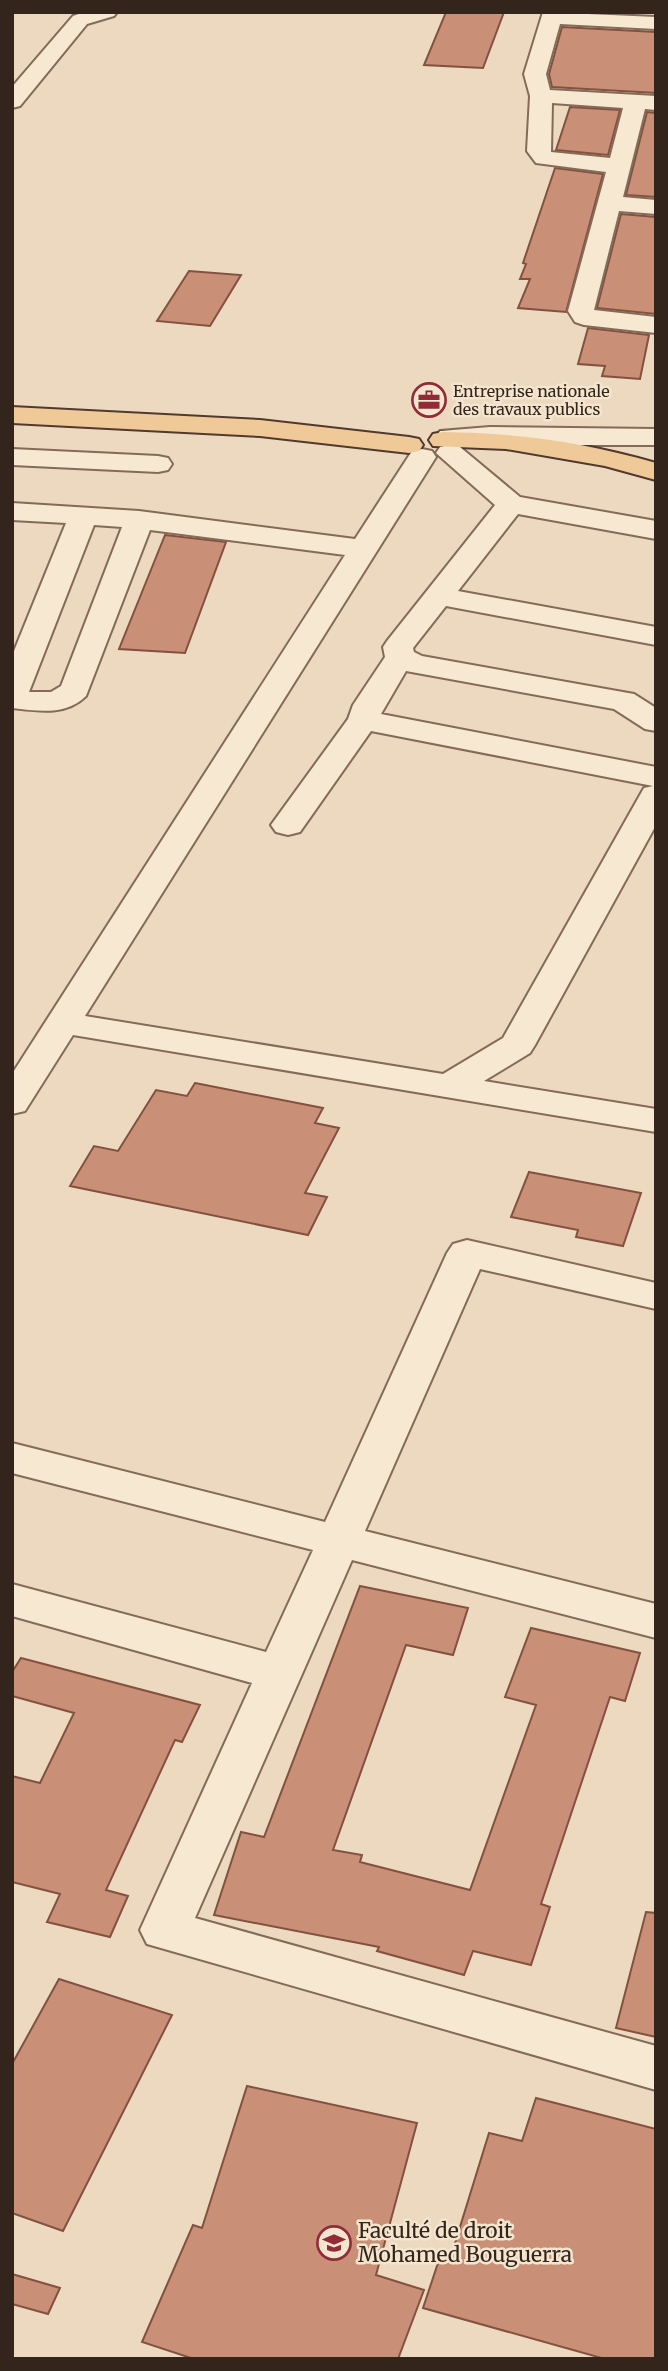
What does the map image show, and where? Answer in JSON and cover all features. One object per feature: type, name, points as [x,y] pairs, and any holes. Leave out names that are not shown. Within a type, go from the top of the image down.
[{"type":"main road","points":[[12,415],[234,425],[327,433],[548,458],[656,482]]},
{"type":"main road","points":[[434,447],[506,440],[608,458],[656,472]]},
{"type":"street","points":[[12,101],[80,20],[107,12]]},
{"type":"street","points":[[619,166],[544,158],[538,151],[541,96],[535,74],[552,15],[656,23]]},
{"type":"street","points":[[541,96],[646,102],[619,166],[581,311],[584,317],[596,320],[656,325]]},
{"type":"street","points":[[608,203],[656,207]]},
{"type":"street","points":[[12,1103],[364,549],[434,447],[490,435],[654,429]]},
{"type":"street","points":[[434,447],[511,504],[656,530]]},
{"type":"street","points":[[12,457],[158,464]]},
{"type":"street","points":[[288,825],[363,720],[369,705],[400,657],[398,647],[511,504]]},
{"type":"street","points":[[12,511],[139,520],[364,549]]},
{"type":"street","points":[[84,515],[23,633],[12,697],[52,703],[67,699],[75,689],[139,520]]},
{"type":"street","points":[[454,598],[656,636]]},
{"type":"street","points":[[400,657],[412,664],[623,701],[656,722]]},
{"type":"street","points":[[363,720],[656,768]]},
{"type":"street","points":[[363,720],[656,777]]},
{"type":"street","points":[[448,1087],[517,1045],[656,795]]},
{"type":"street","points":[[65,1023],[656,1121]]},
{"type":"street","points":[[655,1293],[467,1253],[166,1930],[656,2068]]},
{"type":"street","points":[[12,1458],[656,1621]]},
{"type":"street","points":[[12,1600],[280,1673]]},
{"type":"building","points":[[446,12],[504,12],[483,68],[424,65]]},
{"type":"building","points":[[562,27],[656,32],[656,93],[552,87],[549,74]]},
{"type":"building","points":[[570,107],[620,110],[608,155],[556,150]]},
{"type":"building","points":[[647,112],[656,113],[656,197],[626,195]]},
{"type":"building","points":[[555,168],[603,174],[566,312],[518,308],[530,279],[520,279],[526,264],[523,263]]},
{"type":"building","points":[[621,214],[656,217],[656,314],[597,308]]},
{"type":"building","points":[[189,271],[241,275],[210,326],[157,321]]},
{"type":"building","points":[[588,328],[649,335],[640,379],[602,376],[605,366],[578,364]]},
{"type":"building","points":[[165,535],[226,542],[185,653],[119,649]]},
{"type":"building","points":[[195,1083],[323,1108],[315,1123],[339,1128],[305,1193],[327,1197],[308,1235],[70,1186],[94,1146],[118,1151],[156,1090],[187,1096]]},
{"type":"building","points":[[529,1172],[641,1193],[623,1246],[576,1237],[578,1230],[511,1217]]},
{"type":"building","points":[[360,1586],[468,1608],[453,1655],[406,1645],[333,1850],[362,1855],[360,1862],[470,1890],[536,1705],[505,1697],[531,1628],[640,1653],[625,1701],[610,1697],[541,1904],[550,1907],[531,1965],[473,1951],[464,1975],[377,1951],[379,1947],[214,1915],[241,1832],[264,1837]]},
{"type":"building","points":[[21,1658],[200,1705],[182,1742],[175,1740],[106,1890],[128,1896],[110,1937],[47,1922],[60,1894],[12,1882],[12,1776],[40,1783],[74,1713],[12,1696],[12,1672]]},
{"type":"building","points":[[646,1912],[656,1913],[656,2037],[616,2028]]},
{"type":"building","points":[[59,1979],[172,2015],[63,2231],[12,2213],[12,2064]]},
{"type":"building","points":[[247,2086],[417,2123],[376,2275],[424,2290],[398,2359],[194,2359],[142,2342],[193,2225],[202,2228]]},
{"type":"building","points":[[536,2098],[656,2129],[656,2359],[605,2359],[423,2308],[441,2254],[451,2256],[489,2133],[522,2141]]},
{"type":"building","points":[[12,2274],[60,2288],[48,2314],[12,2304]]},
{"type":"place","name":"Entreprise nationale des travaux publics","points":[[429,400]]},
{"type":"place","name":"Faculté de droit Mohamed Bouguerra","points":[[334,2243]]}]
